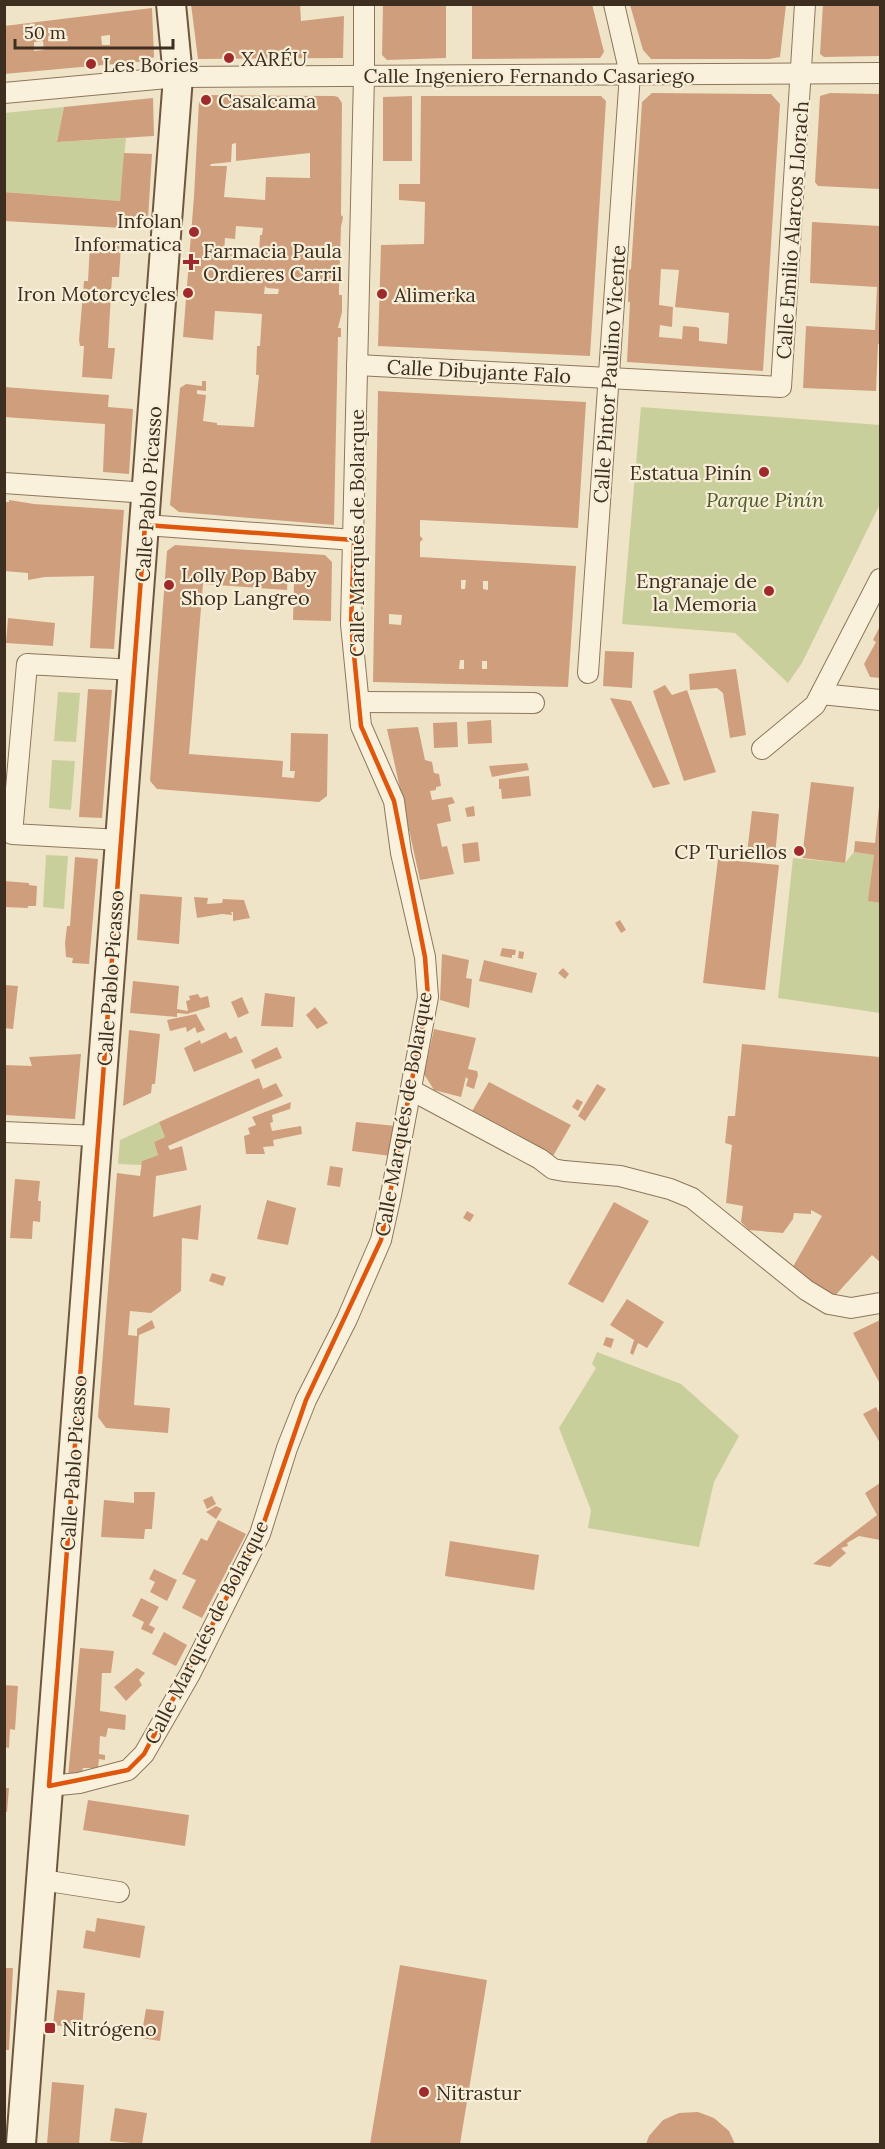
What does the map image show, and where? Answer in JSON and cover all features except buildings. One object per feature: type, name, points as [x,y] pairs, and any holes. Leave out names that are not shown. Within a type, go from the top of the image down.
[{"type":"street","name":"Calle Pablo Picasso","points":[[21,2145],[178,77],[171,4]]},
{"type":"street","name":"Calle Marqués de Bolarque","points":[[49,1786],[79,1783],[128,1770],[144,1754],[190,1674],[260,1534],[287,1448],[306,1400],[346,1319],[381,1240],[428,997],[425,957],[401,853],[394,801],[361,726],[351,624],[364,4]]},
{"type":"street","name":"Calle Pintor Paulino Vicente","points":[[588,673],[630,74],[614,4]]},
{"type":"street","name":"Calle Emilio Alarcos Llorach","points":[[781,387],[806,4]]},
{"type":"street","name":"Calle Ingeniero Fernando Casariego","points":[[4,93],[178,77],[880,73]]},
{"type":"street","name":"Calle Dibujante Falo","points":[[357,365],[781,387]]},
{"type":"street","points":[[4,483],[148,493]]},
{"type":"street","points":[[145,525],[354,540]]},
{"type":"street","points":[[762,749],[815,705],[880,579]]},
{"type":"street","points":[[121,840],[12,834],[27,664],[134,670]]},
{"type":"street","points":[[821,694],[880,700]]},
{"type":"street","points":[[359,702],[534,703]]},
{"type":"street","points":[[411,1090],[553,1168],[564,1172],[589,1172],[639,1180],[692,1198],[806,1290],[830,1305],[851,1308],[880,1303]]},
{"type":"street","points":[[4,1132],[98,1136]]},
{"type":"street","points":[[42,1880],[119,1892]]},
{"type":"highlighted area","points":[[145,525],[354,540],[351,624],[361,726],[394,801],[425,957],[428,997],[381,1240],[306,1400],[260,1534],[144,1754],[128,1770],[49,1786],[99,1120]]},
{"type":"green space","points":[[64,107],[57,142],[126,138],[120,201],[5,192],[4,113]]},
{"type":"green space","name":"Parque Pinín","points":[[641,407],[880,425],[880,504],[802,663],[788,683],[735,633],[622,624]]},
{"type":"green space","points":[[58,692],[80,693],[76,742],[54,741]]},
{"type":"green space","points":[[52,760],[75,761],[71,810],[49,808]]},
{"type":"green space","points":[[854,852],[874,855],[869,901],[880,903],[880,1013],[778,998],[793,858],[845,863]]},
{"type":"green space","points":[[46,855],[68,856],[64,909],[43,907]]},
{"type":"green space","points":[[159,1122],[165,1137],[154,1142],[158,1155],[142,1161],[142,1165],[118,1164],[120,1140]]},
{"type":"green space","points":[[597,1352],[681,1384],[739,1436],[714,1482],[699,1547],[588,1528],[591,1510],[559,1428],[596,1368],[592,1364]]},
{"type":"place","name":"XARÉU","points":[[229,58]]},
{"type":"place","name":"Les Bories","points":[[91,64]]},
{"type":"place","name":"Casalcama","points":[[206,100]]},
{"type":"place","name":"Infolan Informatica","points":[[194,232]]},
{"type":"place","name":"Farmacia Paula Ordieres Carril","points":[[191,262]]},
{"type":"place","name":"Iron Motorcycles","points":[[188,293]]},
{"type":"place","name":"Alimerka","points":[[382,294]]},
{"type":"place","name":"Estatua Pinín","points":[[764,472]]},
{"type":"place","name":"Lolly Pop Baby Shop Langreo","points":[[169,585]]},
{"type":"place","name":"Engranaje de la Memoria","points":[[769,591]]},
{"type":"place","name":"CP Turiellos","points":[[799,851]]},
{"type":"place","name":"Nitrógeno","points":[[50,2028]]},
{"type":"place","name":"Nitrastur","points":[[424,2092]]}]
